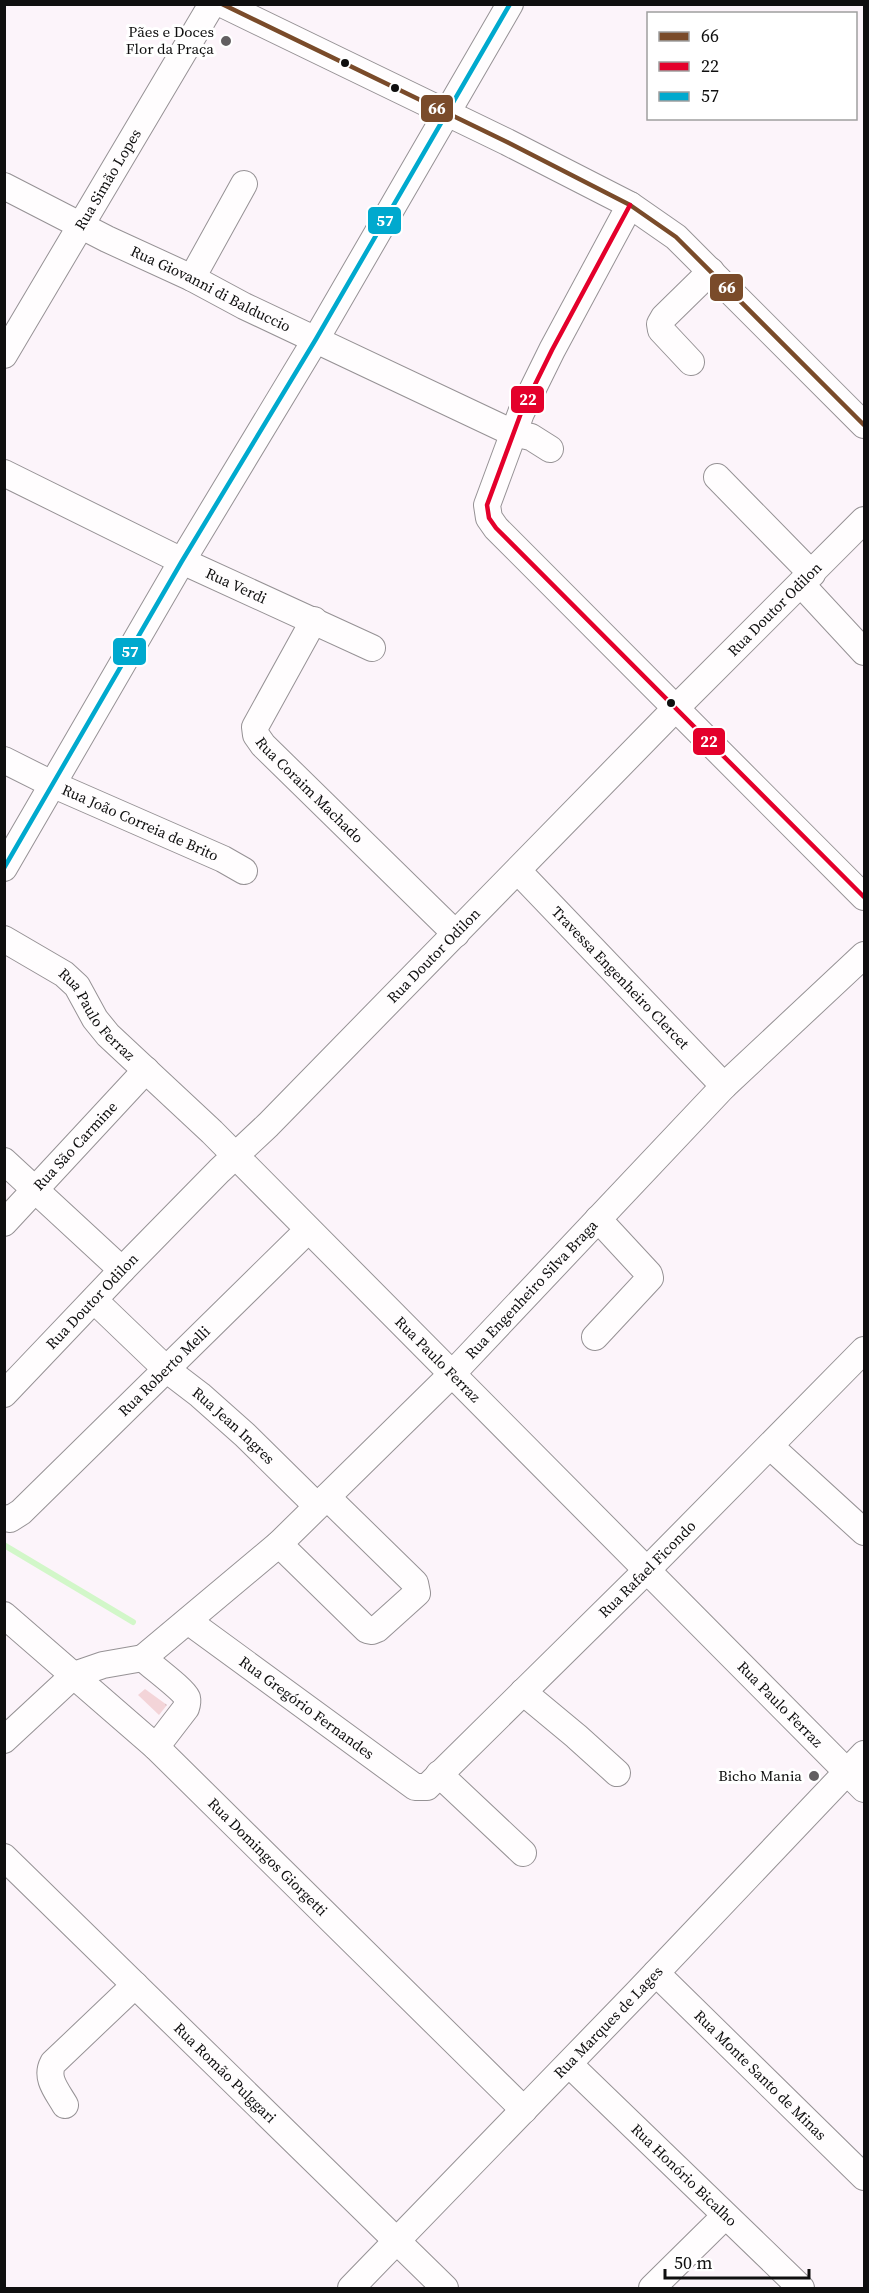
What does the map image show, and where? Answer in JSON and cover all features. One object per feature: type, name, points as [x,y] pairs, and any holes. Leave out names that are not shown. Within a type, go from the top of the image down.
[{"type":"street","name":"Rua Simão Lopes","points":[[4,355],[212,4]]},
{"type":"street","points":[[222,4],[630,205],[676,237],[864,425]]},
{"type":"street","points":[[4,868],[182,561],[316,339],[510,4]]},
{"type":"street","points":[[192,278],[244,184]]},
{"type":"street","name":"Rua Giovanni di Balduccio","points":[[4,186],[244,306],[513,434],[531,437],[550,449]]},
{"type":"street","points":[[630,205],[552,350],[513,434],[487,505],[489,518],[496,528],[675,709],[739,770],[864,897]]},
{"type":"street","points":[[691,362],[662,330],[660,324],[664,317],[711,271]]},
{"type":"street","name":"Rua Verdi","points":[[4,473],[182,561],[372,648]]},
{"type":"street","points":[[717,477],[806,579],[864,652]]},
{"type":"street","name":"Rua Doutor Odilon","points":[[4,1394],[122,1270],[864,520]]},
{"type":"street","name":"Rua Coraim Machado","points":[[314,620],[255,727],[256,735],[456,934]]},
{"type":"street","name":"Rua João Correia de Brito","points":[[4,760],[244,871]]},
{"type":"street","name":"Travessa Engenheiro Clercet","points":[[518,871],[724,1086]]},
{"type":"street","name":"Rua Paulo Ferraz","points":[[4,939],[64,974],[77,986],[95,1018],[108,1035],[236,1156],[451,1375],[856,1780]]},
{"type":"street","name":"Rua Engenheiro Silva Braga","points":[[143,1658],[279,1544],[451,1375],[724,1086],[864,955]]},
{"type":"street","name":"Rua São Carmine","points":[[4,1222],[146,1070]]},
{"type":"street","points":[[4,1161],[122,1270]]},
{"type":"street","points":[[595,1337],[650,1278],[649,1274],[598,1219]]},
{"type":"street","name":"Rua Roberto Melli","points":[[13,1515],[308,1230]]},
{"type":"street","name":"Rua Jean Ingres","points":[[94,1300],[166,1369],[200,1395],[415,1583],[417,1593],[377,1629],[367,1630],[279,1544]]},
{"type":"street","name":"Rua Rafael Ficondo","points":[[433,1780],[647,1570],[864,1350]]},
{"type":"street","points":[[770,1446],[864,1532]]},
{"type":"street","name":"Rua Domingos Giorgetti","points":[[4,1615],[156,1747],[524,2110]]},
{"type":"street","name":"Rua Gregório Fernandes","points":[[188,1621],[415,1787],[433,1780]]},
{"type":"street","points":[[4,1740],[74,1675],[103,1665],[143,1658],[177,1688],[188,1702],[186,1708],[156,1747]]},
{"type":"street","points":[[523,1692],[617,1773]]},
{"type":"street","name":"Rua Marques de Lages","points":[[351,2289],[656,1973],[856,1780],[864,1754]]},
{"type":"street","points":[[433,1780],[523,1853]]},
{"type":"street","name":"Rua Romão Pulggari","points":[[4,1857],[445,2289]]},
{"type":"street","name":"Rua Monte Santo de Minas","points":[[656,1973],[864,2177]]},
{"type":"street","points":[[65,2104],[49,2077],[53,2063],[135,1985]]},
{"type":"street","name":"Rua Honório Bicalho","points":[[569,2064],[801,2289]]},
{"type":"street","points":[[652,2289],[725,2216]]},
{"type":"green space","points":[[145,1689],[167,1705],[159,1715],[138,1695]]},
{"type":"waterway","points":[[4,1545],[133,1622]]},
{"type":"transit line","name":"66","points":[[222,4],[507,142],[630,205],[676,237],[864,425]]},
{"type":"transit line","name":"57","points":[[4,868],[182,561],[316,339],[510,4]]},
{"type":"transit line","name":"22","points":[[630,205],[521,413],[487,505],[489,518],[496,528],[864,897]]},
{"type":"place","name":"Pães e Doces Flor da Praça","points":[[226,41]]},
{"type":"place","name":"Bicho Mania","points":[[814,1776]]}]
